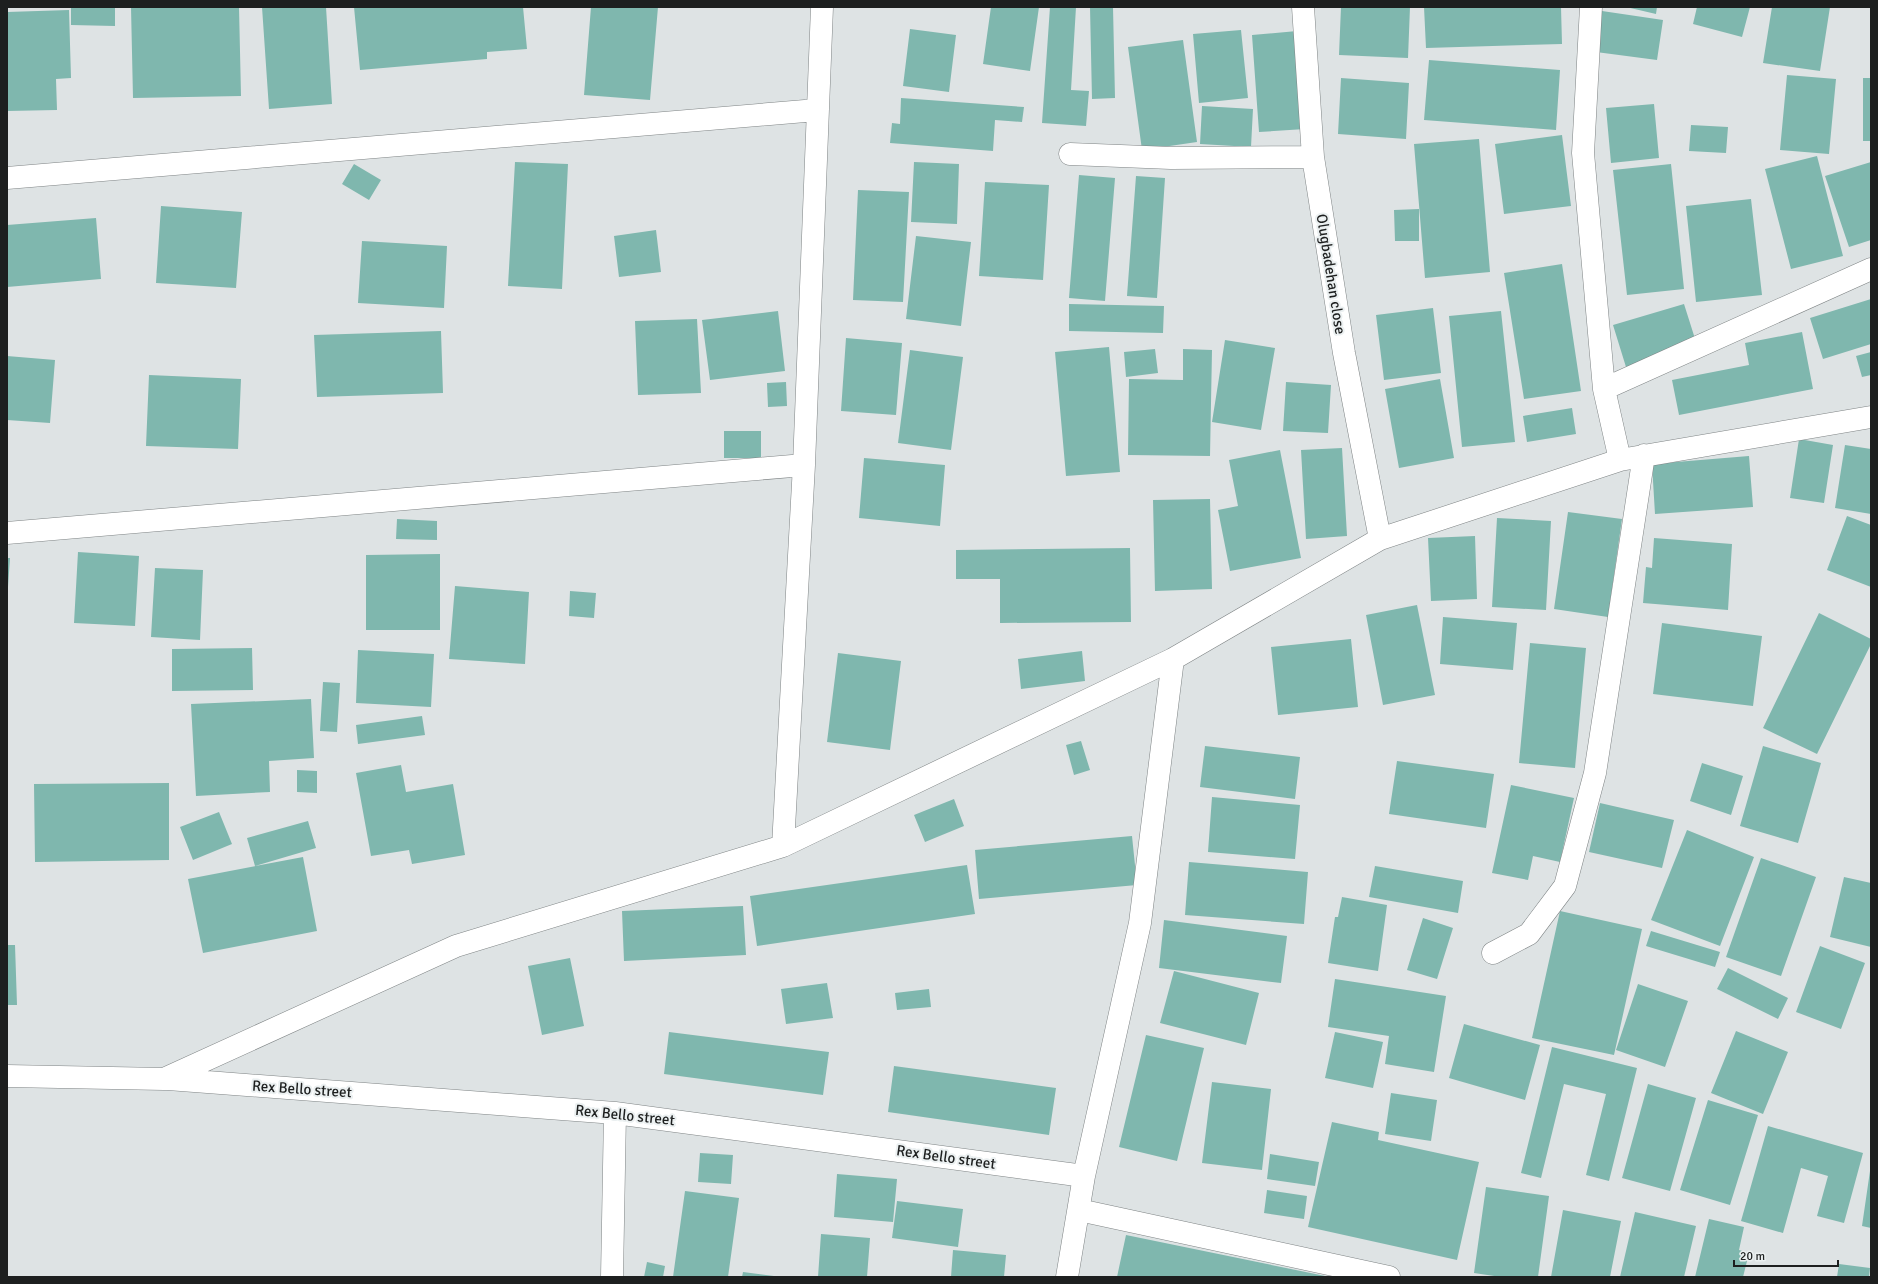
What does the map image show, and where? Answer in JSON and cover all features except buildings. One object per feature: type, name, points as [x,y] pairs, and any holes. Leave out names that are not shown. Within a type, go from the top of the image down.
[{"type":"street","points":[[783,846],[804,465],[822,7]]},
{"type":"street","name":"Olugbadehan close","points":[[1303,7],[1313,157],[1344,353],[1380,539]]},
{"type":"street","points":[[1591,7],[1583,153],[1604,389],[1620,460]]},
{"type":"street","points":[[7,178],[817,110]]},
{"type":"street","points":[[1070,154],[1171,158],[1313,157]]},
{"type":"street","points":[[1604,389],[1871,269]]},
{"type":"street","points":[[164,1079],[456,946],[783,846],[1173,659],[1380,539],[1620,460],[1871,417]]},
{"type":"street","points":[[1493,953],[1529,934],[1565,886],[1595,773],[1644,455]]},
{"type":"street","points":[[7,533],[804,465]]},
{"type":"street","points":[[1067,1277],[1084,1176],[1140,923],[1173,659]]},
{"type":"street","name":"Rex Bello street","points":[[7,1076],[164,1079],[615,1113],[1084,1176]]},
{"type":"street","points":[[612,1277],[615,1113]]},
{"type":"street","points":[[1079,1210],[1389,1277]]}]
